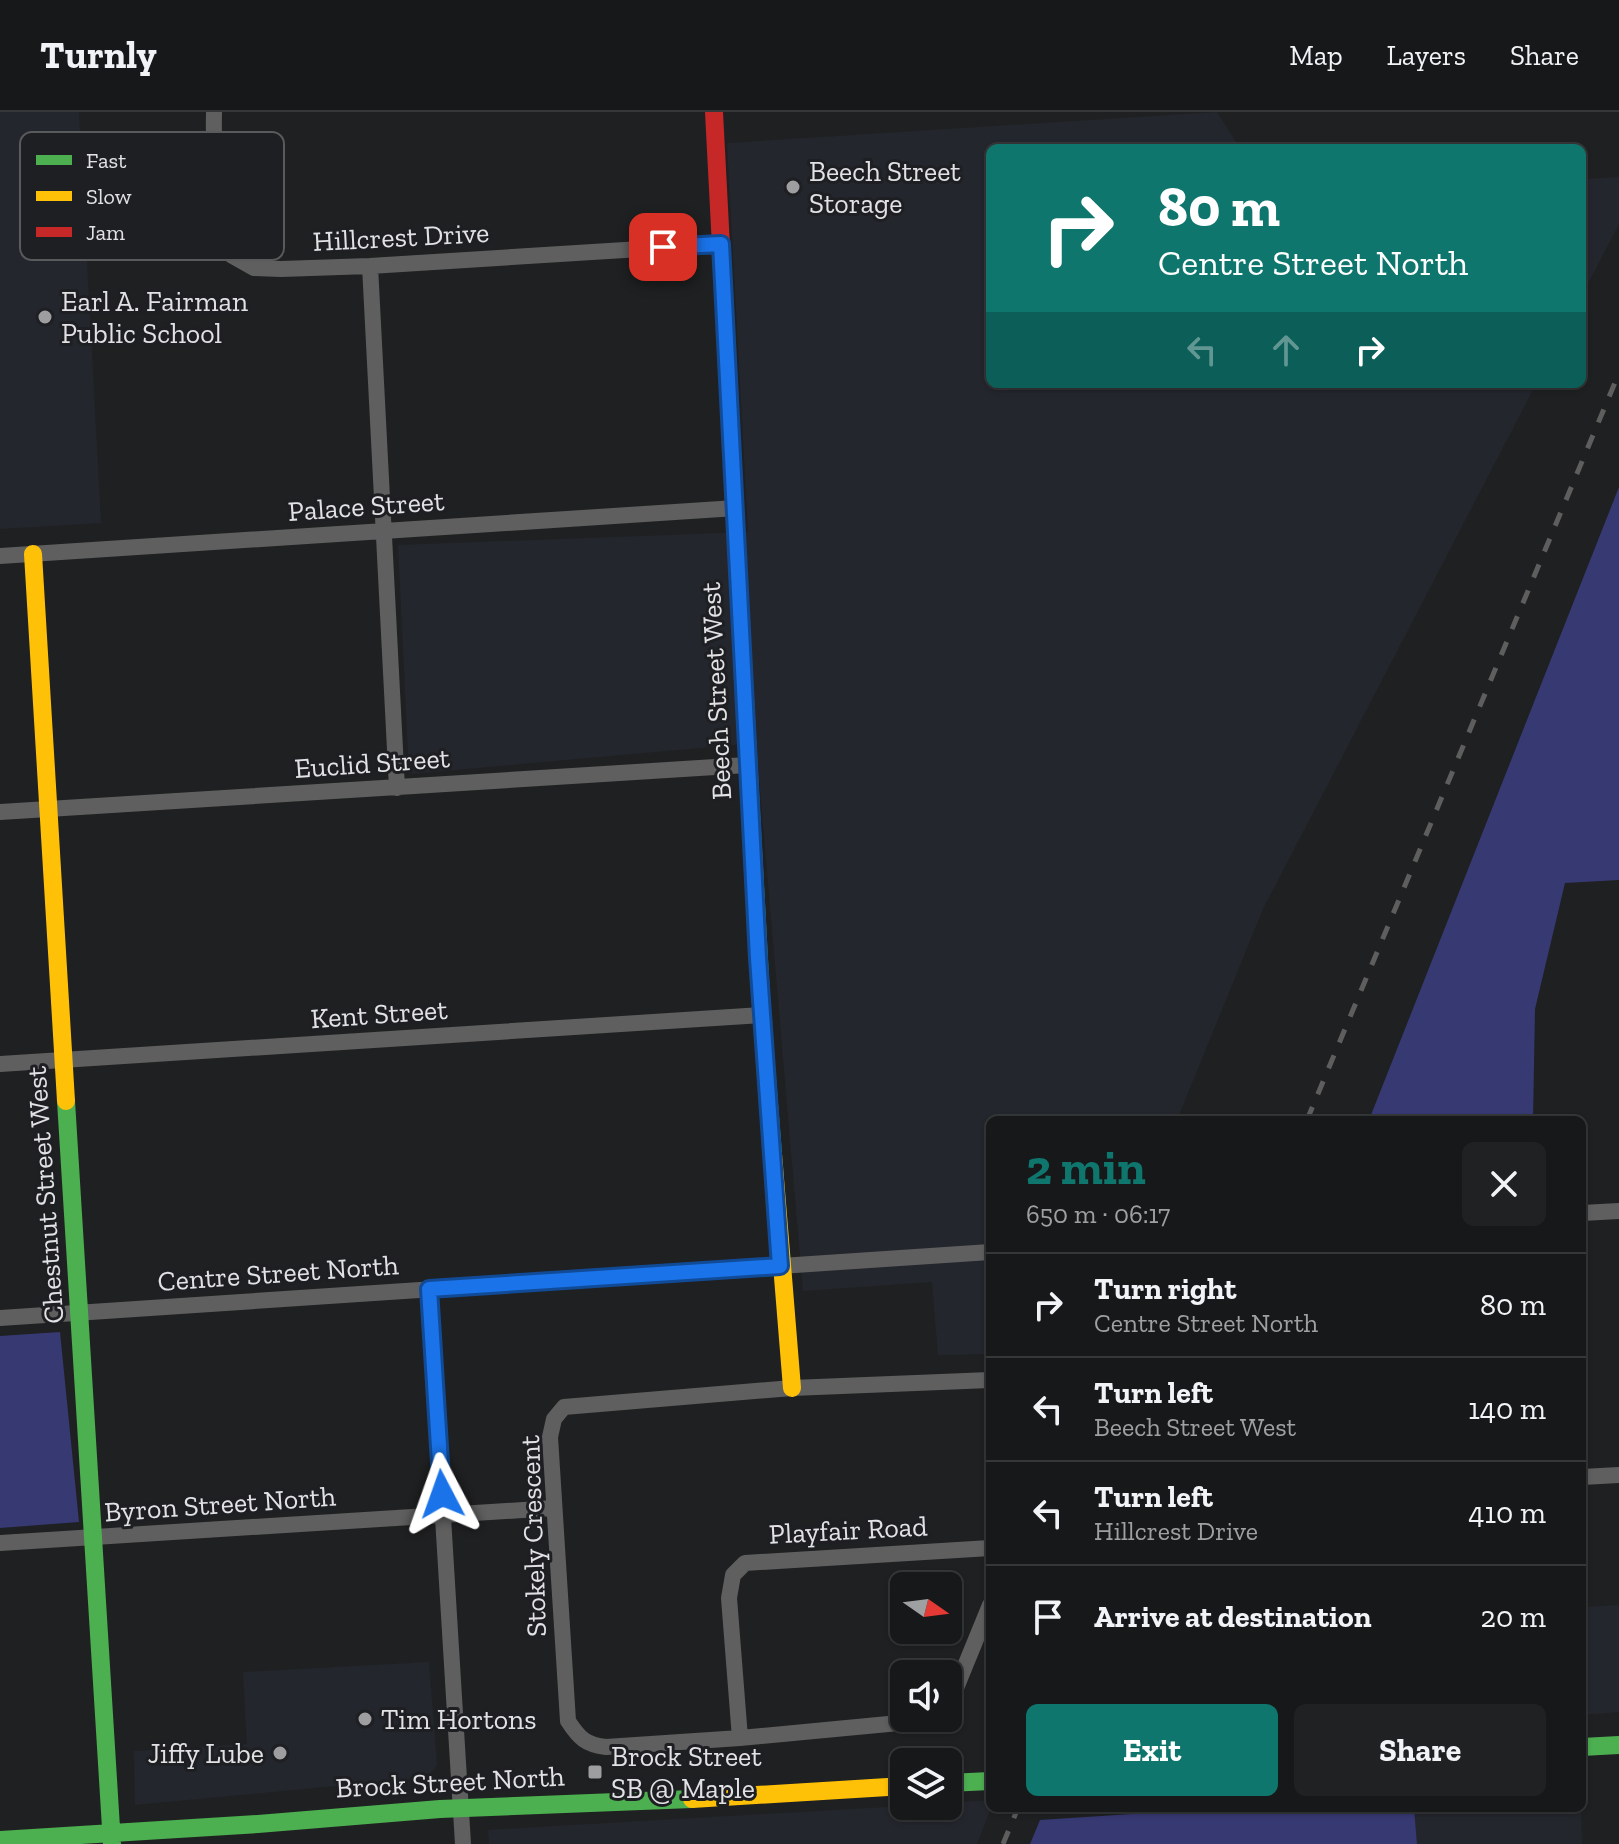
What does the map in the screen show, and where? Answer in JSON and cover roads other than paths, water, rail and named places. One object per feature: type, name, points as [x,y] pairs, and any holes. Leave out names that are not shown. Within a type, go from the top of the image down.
[{"type":"street","name":"Hillcrest Drive","points":[[213,132],[214,112]]},
{"type":"street","name":"Beech Street West","points":[[714,112],[762,1015],[792,1388]]},
{"type":"street","name":"Hillcrest Drive","points":[[240,260],[254,268],[370,266],[721,244]]},
{"type":"street","points":[[370,266],[397,788]]},
{"type":"street","name":"Palace Street","points":[[0,556],[736,508]]},
{"type":"street","name":"Chestnut Street West","points":[[33,554],[112,1838]]},
{"type":"street","name":"Euclid Street","points":[[0,812],[747,765]]},
{"type":"street","name":"Kent Street","points":[[0,1064],[762,1015]]},
{"type":"street","points":[[1586,1213],[1619,1211]]},
{"type":"street","name":"Centre Street North","points":[[0,1318],[986,1252]]},
{"type":"street","points":[[429,1289],[463,1844]]},
{"type":"street","name":"Stokely Crescent","points":[[890,1724],[606,1747],[590,1745],[578,1737],[568,1721],[550,1437],[554,1419],[564,1407],[792,1388],[986,1380]]},
{"type":"street","points":[[1586,1477],[1619,1475]]},
{"type":"street","name":"Byron Street North","points":[[0,1543],[554,1508]]},
{"type":"street","name":"Playfair Road","points":[[740,1738],[729,1598],[733,1575],[745,1563],[986,1548]]},
{"type":"street","points":[[962,1673],[986,1615]]},
{"type":"street","points":[[1586,1747],[1619,1745]]},
{"type":"street","points":[[962,1782],[986,1781]]},
{"type":"street","name":"Brock Street North","points":[[0,1840],[112,1838],[461,1808],[675,1800],[890,1787]]},
{"type":"railway","points":[[1309,1116],[1619,373]]},
{"type":"railway","points":[[1003,1844],[1016,1812]]},
{"type":"place","name":"Beech Street Storage","points":[[793,187]]},
{"type":"place","name":"Earl A. Fairman Public School","points":[[45,317]]},
{"type":"place","name":"Tim Hortons","points":[[365,1719]]},
{"type":"place","name":"Jiffy Lube","points":[[280,1753]]},
{"type":"place","name":"Brock Street SB @ Maple","points":[[595,1772]]}]
